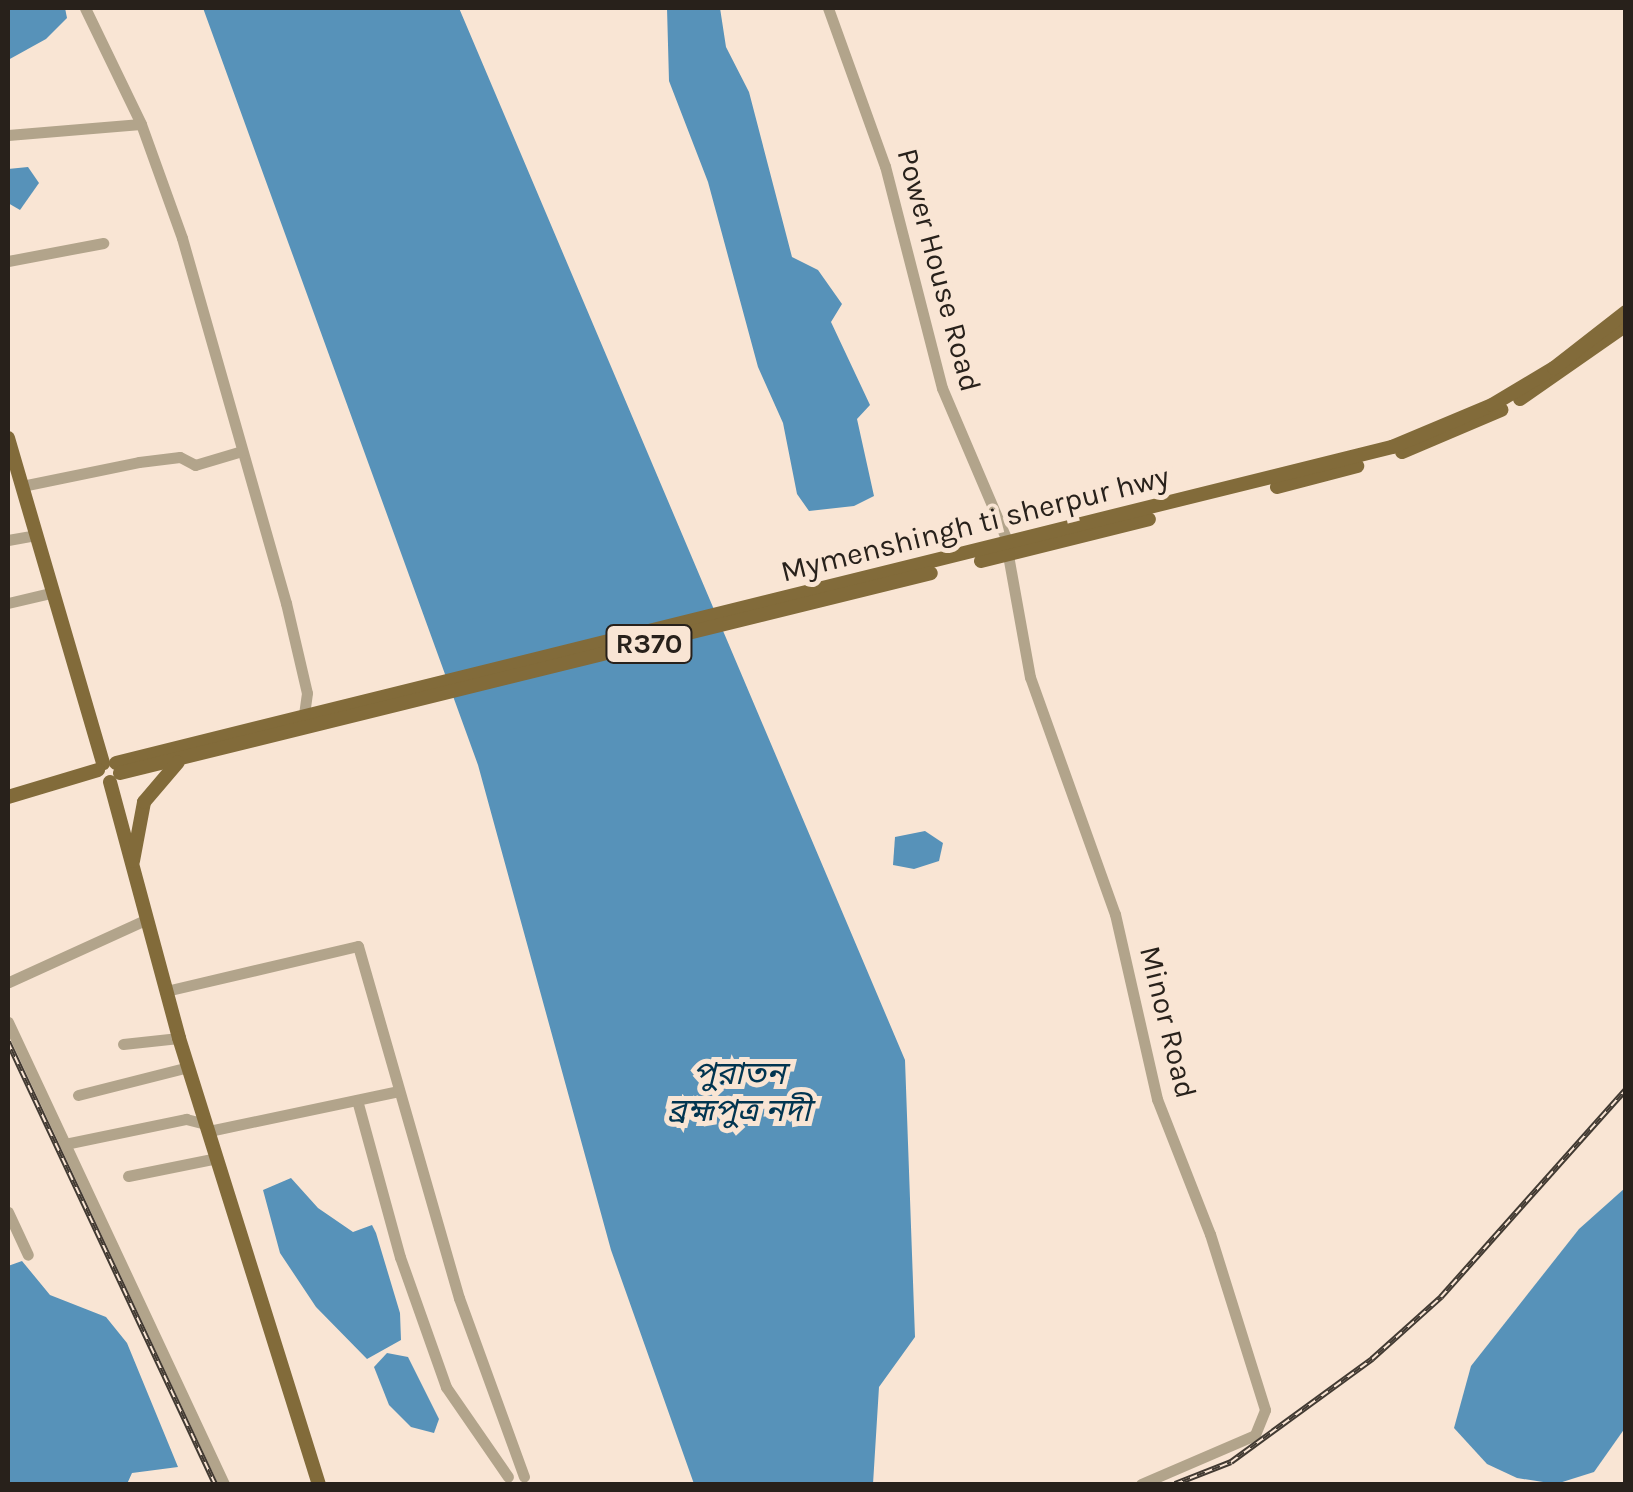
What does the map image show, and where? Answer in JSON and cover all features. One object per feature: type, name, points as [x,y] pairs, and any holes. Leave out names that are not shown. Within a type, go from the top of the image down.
[{"type":"main road","name":"Mymenshingh ti sherpur hwy","points":[[1008,549],[1392,447],[1492,405],[1554,368],[1626,312]]},
{"type":"main road","name":"Mymenshingh ti sherpur hwy","points":[[306,718],[1413,449],[1549,383],[1626,325]]},
{"type":"main road","points":[[8,442],[109,769],[132,872],[180,1038],[318,1484]]},
{"type":"main road","points":[[36,535],[50,593],[109,769]]},
{"type":"main road","points":[[109,769],[186,757],[306,718]]},
{"type":"main road","points":[[8,797],[306,718]]},
{"type":"main road","points":[[132,872],[144,802],[162,776],[186,757]]},
{"type":"street","points":[[85,8],[141,124],[182,238],[298,657],[306,718]]},
{"type":"street","name":"Power House Road","points":[[828,8],[886,166],[942,388],[987,482],[1008,549]]},
{"type":"street","points":[[8,135],[141,124]]},
{"type":"street","points":[[8,262],[103,243]]},
{"type":"street","points":[[22,486],[139,462],[141,466],[180,458],[195,466],[242,451]]},
{"type":"street","points":[[8,540],[36,535]]},
{"type":"street","name":"Minor Road","points":[[1008,549],[1030,678],[1115,914],[1157,1098],[1210,1234],[1265,1410],[1255,1435],[1141,1484]]},
{"type":"street","points":[[8,603],[50,593]]},
{"type":"street","points":[[9,982],[146,919]]},
{"type":"street","points":[[166,990],[358,946],[459,1298],[524,1477]]},
{"type":"street","points":[[8,1022],[224,1484]]},
{"type":"street","points":[[123,1044],[180,1038]]},
{"type":"street","points":[[78,1095],[189,1067]]},
{"type":"street","points":[[65,1144],[186,1119],[208,1128],[399,1091]]},
{"type":"street","points":[[357,1100],[400,1257],[446,1387],[508,1477]]},
{"type":"street","points":[[128,1176],[217,1158]]},
{"type":"street","points":[[8,1212],[28,1256]]},
{"type":"water","points":[[8,8],[65,8],[67,18],[46,39],[8,60]]},
{"type":"water","name":"পুরাতন ব্রহ্মপুত্র নদী","points":[[203,8],[459,8],[905,1060],[915,1337],[879,1387],[873,1484],[694,1484],[611,1250],[478,765]]},
{"type":"water","points":[[667,8],[720,8],[726,47],[749,92],[792,257],[818,270],[842,304],[831,322],[870,405],[857,419],[874,496],[854,506],[809,511],[797,494],[783,423],[758,367],[708,182],[669,81]]},
{"type":"water","points":[[28,167],[39,183],[20,210],[8,203],[8,169]]},
{"type":"water","points":[[925,831],[943,843],[939,861],[914,869],[893,865],[895,837]]},
{"type":"water","points":[[291,1178],[318,1208],[353,1232],[372,1225],[376,1233],[400,1313],[401,1340],[367,1359],[316,1307],[280,1253],[263,1190]]},
{"type":"water","points":[[1625,1188],[1625,1428],[1594,1472],[1556,1484],[1517,1478],[1487,1464],[1454,1428],[1471,1366],[1579,1229]]},
{"type":"water","points":[[22,1261],[50,1295],[106,1317],[127,1343],[178,1467],[132,1473],[127,1484],[8,1484],[8,1266]]},
{"type":"water","points":[[387,1353],[408,1357],[439,1419],[434,1433],[411,1427],[389,1405],[374,1367]]},
{"type":"railway","points":[[8,1042],[215,1484]]},
{"type":"railway","points":[[1175,1484],[1231,1462],[1372,1359],[1441,1297],[1626,1089]]}]
